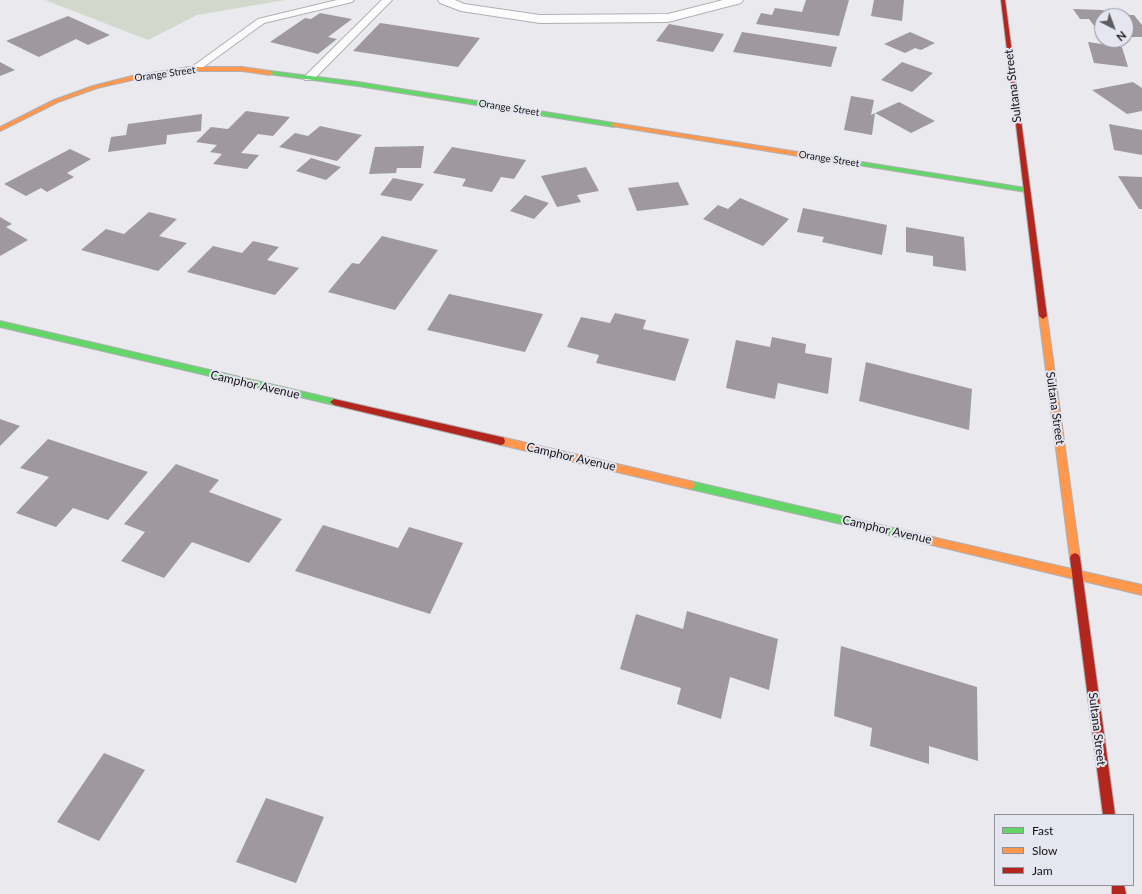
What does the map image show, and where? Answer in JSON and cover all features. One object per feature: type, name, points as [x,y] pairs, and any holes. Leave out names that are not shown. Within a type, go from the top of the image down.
[{"type":"street","points":[[444,0],[461,7],[540,19],[668,18],[737,0]]},
{"type":"street","name":"Sultana Street","points":[[1003,0],[1026,190],[1109,814]]},
{"type":"street","name":"Orange Street","points":[[0,129],[56,101],[95,87],[132,78],[194,69],[242,69],[309,78],[1026,190]]},
{"type":"street","name":"Camphor Avenue","points":[[0,324],[1142,590]]},
{"type":"lane","points":[[194,69],[261,21],[349,0]]},
{"type":"lane","points":[[309,78],[387,0]]},
{"type":"shaded area","points":[[45,0],[285,0],[197,15],[148,40]]},
{"type":"building","points":[[806,0],[849,0],[839,36],[756,24],[761,13],[772,15],[775,8],[802,12]]},
{"type":"building","points":[[874,0],[904,0],[902,21],[871,16]]},
{"type":"building","points":[[1073,9],[1094,10],[1094,26],[1089,19],[1080,19]]},
{"type":"building","points":[[320,13],[352,19],[328,37],[337,39],[318,54],[270,42],[305,18],[311,19]]},
{"type":"building","points":[[1134,15],[1142,25],[1142,37],[1134,37]]},
{"type":"building","points":[[68,16],[110,35],[88,45],[76,39],[39,57],[6,41]]},
{"type":"building","points":[[380,23],[480,38],[458,67],[353,51]]},
{"type":"building","points":[[669,24],[724,34],[713,52],[656,41]]},
{"type":"building","points":[[742,32],[837,47],[831,67],[733,52]]},
{"type":"building","points":[[910,32],[935,43],[921,50],[915,48],[905,53],[884,44]]},
{"type":"building","points":[[1088,42],[1094,43],[1094,48],[1122,48],[1128,67],[1094,63]]},
{"type":"building","points":[[0,62],[15,70],[0,76]]},
{"type":"building","points":[[902,62],[933,73],[912,92],[881,80]]},
{"type":"building","points":[[1133,82],[1142,88],[1142,111],[1127,114],[1092,90]]},
{"type":"building","points":[[851,96],[874,100],[871,115],[875,113],[872,135],[844,130]]},
{"type":"building","points":[[899,102],[935,121],[911,133],[875,113]]},
{"type":"building","points":[[246,111],[290,117],[273,136],[258,134],[241,153],[259,155],[247,169],[213,164],[222,154],[210,152],[217,145],[196,142],[211,127],[228,129]]},
{"type":"building","points":[[202,114],[201,131],[167,135],[166,144],[108,152],[111,137],[126,135],[128,124]]},
{"type":"building","points":[[1109,124],[1142,130],[1142,155],[1114,150]]},
{"type":"building","points":[[320,126],[362,135],[337,161],[279,147],[295,133],[308,136]]},
{"type":"building","points":[[424,146],[421,168],[397,168],[396,173],[369,174],[375,147]]},
{"type":"building","points":[[452,147],[526,160],[514,179],[501,177],[492,192],[462,186],[466,179],[433,173]]},
{"type":"building","points":[[70,149],[91,159],[67,173],[74,177],[47,192],[41,188],[26,196],[4,184]]},
{"type":"building","points":[[311,158],[341,167],[326,180],[296,171]]},
{"type":"building","points":[[586,167],[599,191],[577,195],[581,202],[557,207],[541,176]]},
{"type":"building","points":[[1118,176],[1142,177],[1142,209],[1139,209]]},
{"type":"building","points":[[393,178],[424,184],[411,201],[380,195]]},
{"type":"building","points":[[678,182],[689,205],[637,211],[628,188]]},
{"type":"building","points":[[525,195],[549,203],[534,219],[510,211]]},
{"type":"building","points":[[740,198],[789,219],[763,246],[703,219],[718,205],[728,209]]},
{"type":"building","points":[[803,208],[887,225],[882,255],[822,242],[824,237],[797,232]]},
{"type":"building","points":[[149,212],[177,219],[159,236],[187,243],[158,271],[81,250],[106,229],[124,234]]},
{"type":"building","points":[[0,217],[12,224],[6,227],[28,240],[0,256]]},
{"type":"building","points":[[906,227],[964,237],[966,271],[933,266],[933,256],[906,252]]},
{"type":"building","points":[[382,236],[438,250],[395,310],[328,292],[352,263],[359,264]]},
{"type":"building","points":[[253,241],[279,247],[267,260],[299,268],[275,295],[187,272],[213,246],[242,253]]},
{"type":"building","points":[[449,294],[543,314],[525,352],[427,330]]},
{"type":"building","points":[[615,313],[646,320],[643,329],[689,339],[675,381],[596,363],[599,355],[567,347],[581,317],[610,323]]},
{"type":"building","points":[[772,337],[806,344],[805,353],[832,358],[828,394],[778,383],[775,399],[726,388],[736,340],[770,347]]},
{"type":"building","points":[[866,362],[972,389],[969,430],[859,401]]},
{"type":"building","points":[[0,419],[20,426],[0,446]]},
{"type":"building","points":[[48,439],[148,472],[108,520],[73,508],[56,527],[16,513],[49,477],[20,468]]},
{"type":"building","points":[[176,464],[219,480],[209,492],[282,519],[249,563],[192,542],[164,578],[121,561],[145,532],[124,524]]},
{"type":"building","points":[[323,525],[398,548],[409,527],[463,543],[430,614],[295,571]]},
{"type":"building","points":[[687,611],[778,639],[769,690],[730,677],[721,719],[677,704],[681,688],[620,669],[636,614],[683,629]]},
{"type":"building","points":[[841,646],[977,687],[978,761],[929,746],[929,764],[870,746],[872,728],[834,716]]},
{"type":"building","points":[[104,753],[145,770],[99,841],[57,822]]},
{"type":"building","points":[[266,798],[324,817],[296,883],[236,862]]},
{"type":"traffic: fast","points":[[270,73],[358,84],[614,125]]},
{"type":"traffic: fast","points":[[817,157],[1026,190]]},
{"type":"traffic: fast","points":[[0,324],[334,402]]},
{"type":"traffic: fast","points":[[690,485],[932,541]]},
{"type":"traffic: slow","points":[[0,129],[56,101],[95,87],[132,78],[190,69],[242,69],[270,73]]},
{"type":"traffic: slow","points":[[614,125],[817,157]]},
{"type":"traffic: slow","points":[[1043,316],[1075,558]]},
{"type":"traffic: slow","points":[[501,441],[690,485]]},
{"type":"traffic: slow","points":[[932,541],[1142,590]]},
{"type":"traffic: jam","points":[[1003,0],[1043,316]]},
{"type":"traffic: jam","points":[[334,402],[501,441]]},
{"type":"traffic: jam","points":[[1075,558],[1109,814]]},
{"type":"traffic: jam","points":[[1118,886],[1119,894]]}]
